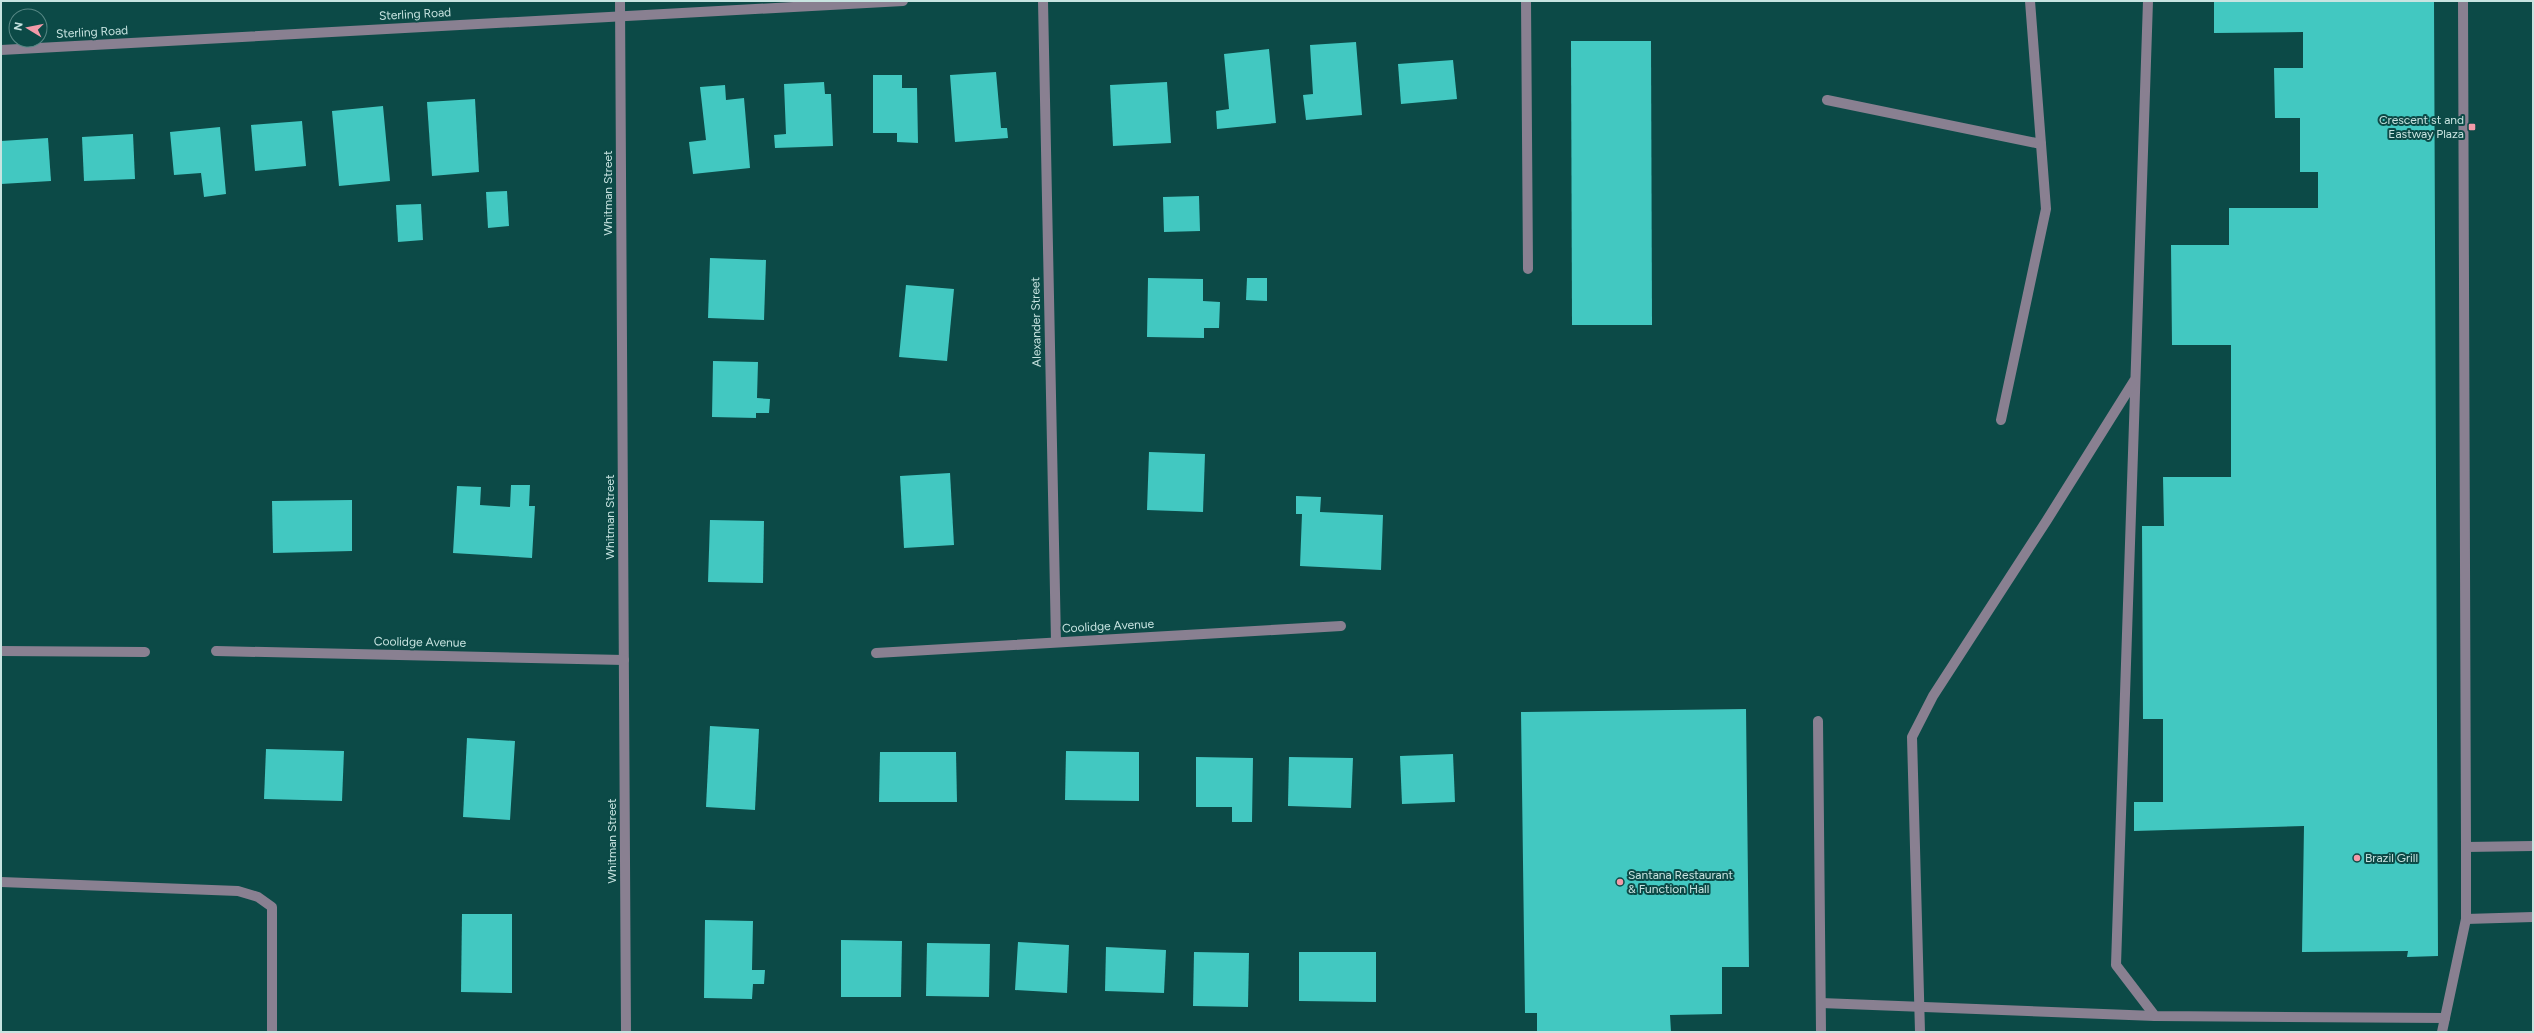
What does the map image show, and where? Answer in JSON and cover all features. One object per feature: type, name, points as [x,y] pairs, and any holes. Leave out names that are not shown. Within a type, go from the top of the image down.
[{"type":"street","name":"Whitman Street","points":[[620,1],[626,1032]]},
{"type":"street","name":"Sterling Road","points":[[1,50],[903,1]]},
{"type":"street","name":"Alexander Street","points":[[1043,1],[1056,642]]},
{"type":"street","points":[[1526,1],[1528,269]]},
{"type":"street","points":[[2001,420],[2046,209],[2030,1]]},
{"type":"street","points":[[2148,1],[2134,381],[2116,965],[2155,1016]]},
{"type":"street","points":[[2442,1032],[2466,919],[2463,1]]},
{"type":"street","points":[[1827,100],[2041,144]]},
{"type":"street","points":[[1920,1032],[1912,737],[1933,696],[2047,520],[2134,381]]},
{"type":"street","name":"Coolidge Avenue","points":[[876,652],[1341,626]]},
{"type":"street","name":"Coolidge Avenue","points":[[216,651],[624,660]]},
{"type":"street","points":[[1,652],[145,652]]},
{"type":"street","points":[[1818,721],[1821,1032]]},
{"type":"street","points":[[2466,847],[2533,846]]},
{"type":"street","points":[[1,882],[238,891],[258,897],[272,907],[272,1032]]},
{"type":"street","points":[[2466,919],[2533,917]]},
{"type":"street","points":[[1821,1003],[2155,1016],[2445,1018]]},
{"type":"building","points":[[2214,1],[2434,1],[2438,956],[2407,957],[2408,951],[2302,952],[2304,826],[2134,831],[2134,802],[2163,802],[2163,719],[2143,719],[2142,526],[2164,526],[2163,477],[2231,477],[2231,345],[2172,345],[2171,245],[2229,245],[2229,208],[2318,208],[2318,172],[2300,172],[2300,118],[2275,118],[2274,68],[2303,68],[2303,32],[2214,33]]},
{"type":"building","points":[[1571,41],[1651,41],[1652,325],[1572,325]]},
{"type":"building","points":[[1356,42],[1362,115],[1306,120],[1303,95],[1313,94],[1310,45]]},
{"type":"building","points":[[1269,49],[1276,123],[1217,129],[1216,111],[1229,109],[1224,54]]},
{"type":"building","points":[[1453,60],[1457,99],[1401,104],[1398,64]]},
{"type":"building","points":[[996,72],[1001,128],[1007,128],[1008,138],[955,142],[950,75]]},
{"type":"building","points":[[873,75],[902,75],[902,88],[917,88],[918,143],[897,142],[897,133],[873,133]]},
{"type":"building","points":[[824,82],[825,94],[831,94],[833,146],[775,148],[774,135],[786,134],[784,84]]},
{"type":"building","points":[[1167,82],[1171,143],[1113,146],[1110,85]]},
{"type":"building","points":[[725,85],[726,100],[744,98],[750,168],[693,174],[689,142],[706,140],[700,87]]},
{"type":"building","points":[[475,99],[479,172],[432,176],[427,102]]},
{"type":"building","points":[[383,106],[390,181],[339,186],[332,111]]},
{"type":"building","points":[[302,121],[306,166],[255,171],[251,125]]},
{"type":"building","points":[[220,127],[226,194],[204,197],[201,173],[174,175],[170,132]]},
{"type":"building","points":[[133,134],[135,179],[84,181],[82,137]]},
{"type":"building","points":[[48,138],[51,181],[1,184],[1,141]]},
{"type":"building","points":[[507,191],[509,226],[488,228],[486,192]]},
{"type":"building","points":[[1199,196],[1200,231],[1164,232],[1163,197]]},
{"type":"building","points":[[421,204],[423,240],[398,242],[396,205]]},
{"type":"building","points":[[710,258],[766,260],[764,320],[708,318]]},
{"type":"building","points":[[1148,278],[1203,279],[1203,301],[1220,302],[1219,328],[1204,328],[1204,338],[1147,337]]},
{"type":"building","points":[[1247,278],[1267,278],[1267,301],[1246,300]]},
{"type":"building","points":[[906,285],[954,289],[947,361],[899,357]]},
{"type":"building","points":[[713,361],[758,362],[757,398],[770,399],[769,413],[756,413],[756,418],[712,417]]},
{"type":"building","points":[[1149,452],[1205,454],[1203,512],[1147,510]]},
{"type":"building","points":[[950,473],[954,545],[904,548],[900,476]]},
{"type":"building","points":[[511,485],[530,485],[529,506],[535,506],[532,558],[453,553],[457,486],[481,487],[480,505],[510,507]]},
{"type":"building","points":[[1296,496],[1321,497],[1320,512],[1383,515],[1381,570],[1300,566],[1302,514],[1296,514]]},
{"type":"building","points":[[352,500],[352,551],[273,553],[272,501]]},
{"type":"building","points":[[710,520],[764,521],[763,583],[708,582]]},
{"type":"building","points":[[1746,709],[1749,967],[1722,967],[1722,1014],[1670,1015],[1671,1032],[1537,1032],[1537,1013],[1525,1013],[1521,712]]},
{"type":"building","points":[[710,726],[759,729],[755,810],[706,807]]},
{"type":"building","points":[[467,738],[515,741],[510,820],[463,817]]},
{"type":"building","points":[[266,749],[344,751],[342,801],[264,799]]},
{"type":"building","points":[[1066,751],[1139,752],[1139,801],[1065,800]]},
{"type":"building","points":[[880,752],[956,752],[957,802],[879,802]]},
{"type":"building","points":[[1453,754],[1455,802],[1402,804],[1400,756]]},
{"type":"building","points":[[1196,757],[1253,758],[1252,822],[1232,822],[1232,807],[1196,807]]},
{"type":"building","points":[[1289,757],[1353,758],[1351,808],[1288,806]]},
{"type":"building","points":[[462,914],[512,914],[512,993],[461,992]]},
{"type":"building","points":[[705,920],[753,921],[752,970],[765,970],[764,984],[753,984],[752,999],[704,998]]},
{"type":"building","points":[[841,940],[902,941],[901,997],[841,997]]},
{"type":"building","points":[[1018,942],[1069,945],[1067,993],[1015,990]]},
{"type":"building","points":[[927,943],[990,944],[989,997],[926,996]]},
{"type":"building","points":[[1106,947],[1166,950],[1164,993],[1105,991]]},
{"type":"building","points":[[1194,952],[1249,953],[1248,1007],[1193,1006]]},
{"type":"building","points":[[1299,952],[1376,952],[1376,1002],[1299,1001]]},
{"type":"place","name":"Crescent st and Eastway Plaza","points":[[2472,127]]},
{"type":"place","name":"Brazil Grill","points":[[2357,858]]},
{"type":"place","name":"Santana Restaurant & Function Hall","points":[[1620,882]]}]
